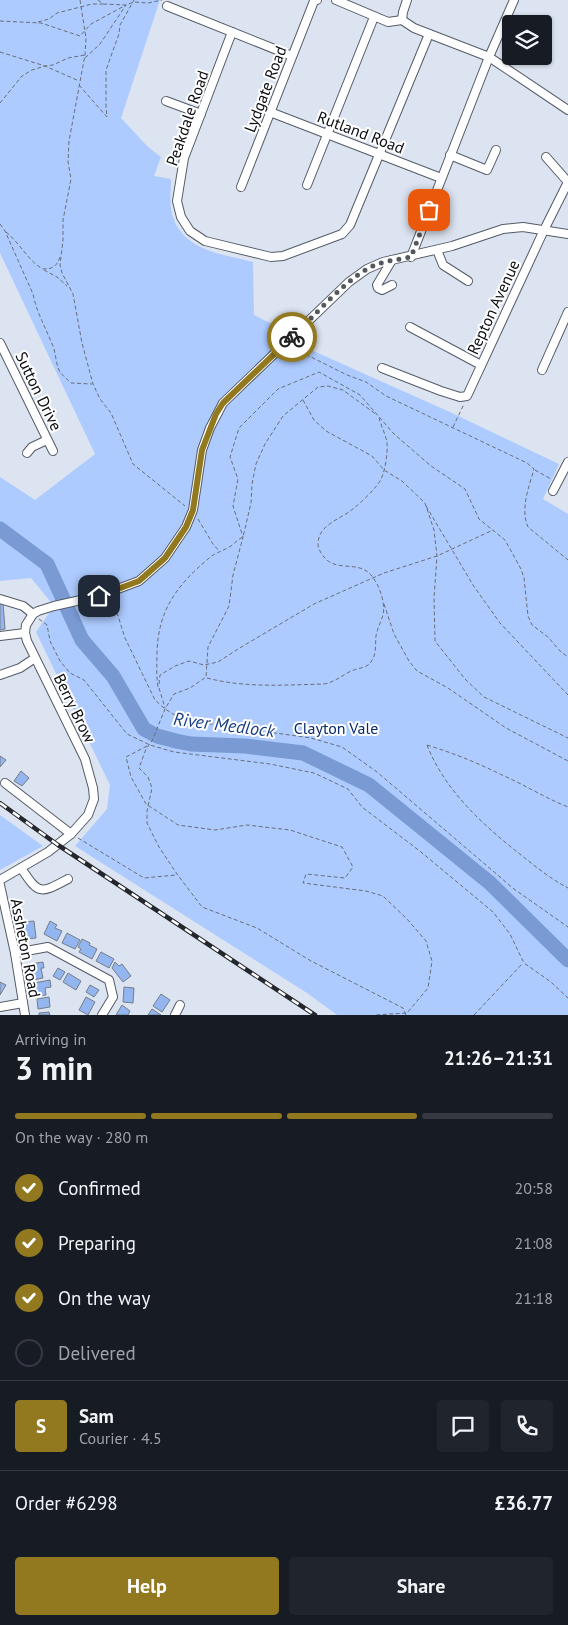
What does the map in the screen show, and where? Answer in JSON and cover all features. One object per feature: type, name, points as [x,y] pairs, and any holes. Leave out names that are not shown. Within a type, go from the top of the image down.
[{"type":"street","points":[[336,0],[388,22],[402,20]]},
{"type":"street","points":[[402,20],[407,0]]},
{"type":"street","points":[[411,257],[488,57],[514,0]]},
{"type":"street","name":"Lydgate Road","points":[[241,187],[315,1]]},
{"type":"street","points":[[164,3],[292,56]]},
{"type":"street","points":[[307,185],[374,17]]},
{"type":"street","points":[[402,20],[407,25],[488,57],[568,110]]},
{"type":"street","name":"Peakdale Road","points":[[232,32],[184,158],[177,201],[181,217],[190,231],[205,241],[271,257],[283,256],[342,234],[350,224],[429,34]]},
{"type":"street","points":[[166,101],[201,114]]},
{"type":"street","name":"Rutland Road","points":[[270,112],[441,178]]},
{"type":"street","points":[[450,155],[487,170],[496,150]]},
{"type":"street","name":"Repton Avenue","points":[[467,396],[568,182],[546,157]]},
{"type":"street","points":[[0,636],[25,633],[26,625],[33,614],[38,611],[111,592],[139,581],[165,558],[186,527],[193,510],[202,450],[216,414],[223,403],[350,282],[367,269],[383,262],[437,250],[503,229],[523,227],[568,234]]},
{"type":"street","points":[[437,250],[443,265],[468,281]]},
{"type":"street","points":[[392,260],[377,285],[382,290],[392,285]]},
{"type":"street","points":[[542,370],[568,312]]},
{"type":"street","points":[[410,327],[481,365]]},
{"type":"street","name":"Sutton Drive","points":[[0,343],[53,452]]},
{"type":"street","points":[[382,368],[441,391],[460,397],[467,396]]},
{"type":"street","points":[[27,453],[32,447],[47,440]]},
{"type":"street","points":[[553,491],[568,462]]},
{"type":"street","points":[[0,599],[23,606],[33,614]]},
{"type":"street","name":"Berry Brow","points":[[0,880],[48,852],[71,834],[88,816],[94,799],[85,759],[35,658],[25,633]]},
{"type":"street","points":[[0,675],[20,668],[35,658]]},
{"type":"street","points":[[5,783],[71,834]]},
{"type":"street","points":[[21,868],[33,886],[43,890],[49,890],[68,879]]},
{"type":"street","name":"Assheton Road","points":[[0,886],[15,953],[25,1015]]},
{"type":"street","points":[[15,953],[48,947],[109,980],[112,996],[102,1015]]},
{"type":"street","points":[[0,1007],[23,1003]]},
{"type":"street","points":[[174,1015],[180,1005]]},
{"type":"path","points":[[68,287],[60,265],[63,220],[71,180],[68,162],[69,141],[84,59],[85,32],[80,0]]},
{"type":"path","points":[[98,0],[103,4]]},
{"type":"path","points":[[79,84],[107,117],[106,70],[119,34],[120,25],[134,1]]},
{"type":"path","points":[[0,21],[37,23],[60,28],[80,36],[91,24],[126,4],[134,1],[164,3]]},
{"type":"path","points":[[37,23],[50,19],[57,13],[92,4],[126,4]]},
{"type":"path","points":[[84,59],[100,44],[126,4]]},
{"type":"path","points":[[0,52],[45,66],[80,81]]},
{"type":"path","points":[[0,103],[22,76],[73,56],[84,55]]},
{"type":"path","points":[[0,224],[5,231],[33,294],[35,305],[54,350],[59,370],[71,383],[93,384]]},
{"type":"path","points":[[5,231],[13,237],[35,263],[57,277],[73,294],[84,352],[93,384],[110,414],[133,464],[183,505],[193,510],[213,544],[220,552]]},
{"type":"path","points":[[43,269],[52,268],[58,264],[61,254]]},
{"type":"path","points":[[289,340],[307,356],[346,375],[366,382],[386,396],[527,463],[557,482]]},
{"type":"path","points":[[243,536],[233,506],[238,479],[230,457],[239,428],[278,390],[319,372],[360,395],[394,434],[431,466],[465,489],[479,519],[505,540],[521,569],[524,578],[528,616],[532,625],[548,637],[568,657]]},
{"type":"path","points":[[206,677],[208,647],[229,606],[233,575],[251,503],[256,464],[265,444],[283,416],[318,388],[328,386],[342,390],[378,416],[387,443],[384,470],[380,481],[354,508],[326,526],[321,533],[318,544],[321,554],[326,560],[336,566],[358,568],[367,571],[374,577],[394,634],[409,661],[418,671],[448,688],[506,728],[568,761]]},
{"type":"path","points":[[452,428],[467,396]]},
{"type":"path","points":[[303,400],[314,420],[326,431],[372,456],[384,470],[402,481],[425,503],[473,585],[500,623],[568,695]]},
{"type":"path","points":[[534,469],[527,497],[525,520],[528,527],[568,560]]},
{"type":"path","points":[[425,503],[434,530],[437,556],[434,598],[435,641],[465,679],[484,697],[568,738]]},
{"type":"path","points":[[158,687],[160,675],[175,666],[189,661],[207,664],[218,662],[314,604],[374,577],[437,556],[493,530]]},
{"type":"path","points":[[165,709],[156,675],[157,637],[168,603],[174,593],[209,558],[243,536]]},
{"type":"path","points":[[111,592],[125,638],[155,700],[165,709],[184,720],[311,738],[342,747],[377,772],[514,888],[568,927]]},
{"type":"path","points":[[206,677],[226,683],[252,686],[324,684],[333,682],[372,662],[375,654],[376,635],[383,614],[380,594]]},
{"type":"path","points":[[33,614],[47,625],[50,642],[60,661],[70,673],[84,680],[127,734],[150,745],[174,752],[270,764],[314,773],[348,788],[362,807],[421,852],[493,912],[510,934],[524,962],[551,982],[568,998]]},
{"type":"path","points":[[206,677],[190,688],[174,694],[165,709],[150,745],[146,749],[139,768],[148,777],[152,788],[147,823],[159,846],[202,907],[257,928],[311,961],[403,1008],[406,1014]]},
{"type":"path","points":[[150,745],[126,757],[131,777],[148,806],[178,825],[215,830],[247,825],[290,830],[342,847],[353,866],[345,878],[306,874],[303,883],[366,891],[382,896],[407,919],[426,941],[432,961],[428,988],[406,1014],[375,1015]]},
{"type":"path","points":[[568,808],[462,756],[427,745],[440,773],[468,808],[499,838],[553,880],[568,888]]},
{"type":"path","points":[[71,834],[144,878],[177,874]]},
{"type":"path","points":[[474,1015],[524,962]]},
{"type":"green space","name":"Clayton Vale","points":[[0,0],[160,0],[121,118],[148,147],[161,157],[154,176],[171,179],[172,213],[178,228],[195,244],[206,249],[253,262],[254,315],[314,345],[300,345],[452,413],[559,464],[543,499],[568,514],[568,1015],[337,1015],[307,993],[75,846],[107,809],[110,785],[36,632],[54,606],[31,578],[0,581],[0,477],[35,500],[95,454],[0,253]]},
{"type":"green space","points":[[0,815],[43,846],[0,870]]},
{"type":"building","points":[[0,603],[3,603],[5,629],[0,630]]},
{"type":"building","points":[[0,756],[6,760],[0,767]]},
{"type":"building","points":[[21,771],[29,778],[22,786],[14,781]]},
{"type":"building","points":[[34,921],[36,938],[26,939],[23,922]]},
{"type":"building","points":[[50,921],[57,925],[55,928],[62,931],[57,941],[44,934]]},
{"type":"building","points":[[67,933],[80,940],[75,949],[62,943]]},
{"type":"building","points":[[82,939],[97,949],[92,959],[79,952],[81,949],[78,947]]},
{"type":"building","points":[[101,952],[114,959],[109,968],[96,961]]},
{"type":"building","points":[[43,962],[44,968],[41,968],[43,978],[33,980],[30,964]]},
{"type":"building","points":[[115,962],[119,966],[122,964],[131,976],[123,982],[112,968]]},
{"type":"building","points":[[58,968],[65,972],[60,980],[53,976]]},
{"type":"building","points":[[68,973],[81,981],[76,990],[63,982]]},
{"type":"building","points":[[50,980],[51,987],[45,988],[46,995],[36,996],[34,983]]},
{"type":"building","points":[[0,982],[6,985],[0,995]]},
{"type":"building","points":[[90,985],[99,990],[94,997],[86,992]]},
{"type":"building","points":[[124,987],[134,988],[133,1003],[123,1002]]},
{"type":"building","points":[[161,994],[170,1000],[162,1012],[153,1006]]},
{"type":"building","points":[[49,997],[50,1007],[38,1009],[37,999]]},
{"type":"building","points":[[86,997],[95,1002],[88,1015],[79,1010]]},
{"type":"building","points":[[122,1005],[130,1011],[128,1015],[116,1015]]},
{"type":"building","points":[[152,1009],[161,1015],[148,1015]]},
{"type":"building","points":[[49,1012],[50,1015],[39,1015],[39,1013]]},
{"type":"waterway","name":"River Medlock","points":[[0,529],[47,564],[82,640],[113,676],[144,729],[157,736],[191,744],[245,746],[303,753],[369,785],[490,883],[568,960]]},
{"type":"railway","points":[[0,803],[58,845],[315,1015]]},
{"type":"way so far","points":[[292,337],[350,282],[367,269],[383,262],[411,257],[429,210]]},
{"type":"route","points":[[99,596],[139,581],[165,558],[186,527],[193,510],[202,450],[216,414],[223,403],[292,337]]}]
